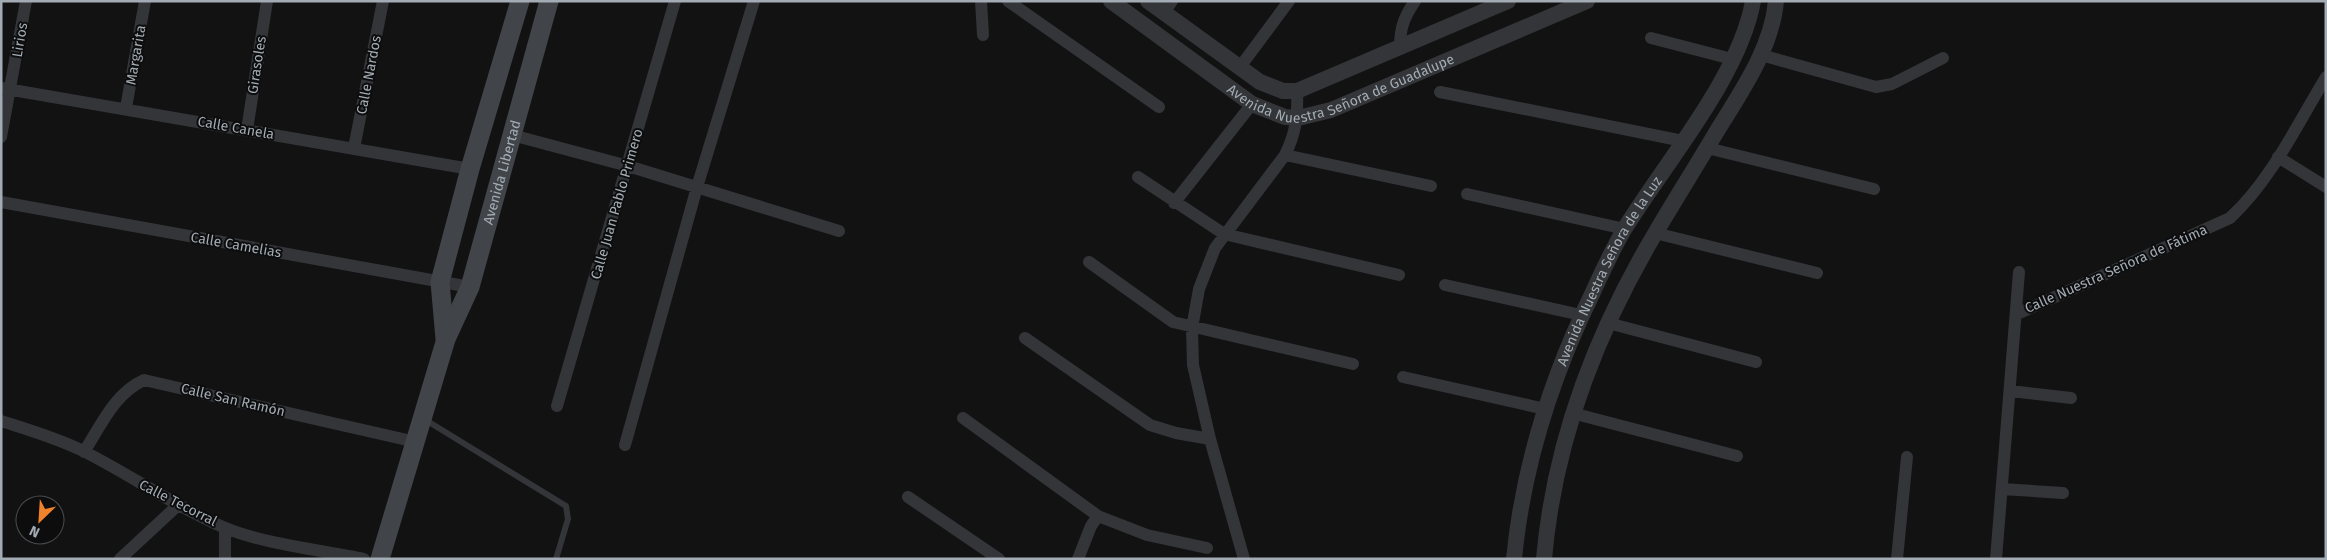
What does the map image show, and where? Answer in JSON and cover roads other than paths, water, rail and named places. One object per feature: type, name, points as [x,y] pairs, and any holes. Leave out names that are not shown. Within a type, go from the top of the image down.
[{"type":"main road","name":"Avenida Libertad","points":[[446,339],[440,282],[470,169],[520,1]]},
{"type":"main road","name":"Avenida Libertad","points":[[380,559],[424,419],[446,339],[470,287],[549,1]]},
{"type":"street","name":"Lirios","points":[[1,137],[6,89],[26,1]]},
{"type":"street","name":"Margarita","points":[[126,108],[145,1]]},
{"type":"street","name":"Girasoles","points":[[246,130],[267,1]]},
{"type":"street","name":"Calle Nardos","points":[[354,148],[383,1]]},
{"type":"street","name":"Calle Juan Pablo Primero","points":[[557,406],[675,1]]},
{"type":"street","points":[[625,445],[697,187],[754,1]]},
{"type":"street","points":[[981,1],[983,35]]},
{"type":"street","points":[[1008,1],[1159,106]]},
{"type":"street","name":"Avenida Nuestra Señora de Guadalupe","points":[[1111,1],[1252,104],[1285,117],[1298,118],[1331,110],[1588,1]]},
{"type":"street","name":"Avenida Nuestra Señora de Guadalupe","points":[[1148,1],[1168,7],[1260,82],[1284,91],[1297,91],[1508,1]]},
{"type":"street","points":[[1240,67],[1288,1]]},
{"type":"street","points":[[1400,47],[1401,25],[1404,16],[1415,1]]},
{"type":"street","name":"Avenida Nuestra Señora de la Luz","points":[[1544,559],[1556,480],[1572,413],[1608,323],[1624,288],[1740,95],[1761,55],[1775,14],[1776,1]]},
{"type":"street","name":"Avenida Nuestra Señora de la Luz","points":[[1514,559],[1527,473],[1545,409],[1581,315],[1625,228],[1718,85],[1732,58],[1750,4]]},
{"type":"street","points":[[1651,38],[1732,58]]},
{"type":"street","points":[[1761,55],[1876,87],[1892,84],[1943,58]]},
{"type":"street","name":"Calle Nuestra Señora de Fátima","points":[[1996,559],[2017,314],[2230,218],[2247,200],[2278,157],[2326,77]]},
{"type":"street","name":"Calle Canela","points":[[6,89],[126,108],[470,169]]},
{"type":"street","points":[[1244,559],[1210,439],[1193,365],[1192,328],[1199,289],[1215,248],[1286,155],[1298,118],[1297,91]]},
{"type":"street","points":[[1440,92],[1683,141]]},
{"type":"street","points":[[1174,202],[1252,104]]},
{"type":"street","points":[[512,135],[628,166],[839,231]]},
{"type":"street","points":[[1707,148],[1874,189]]},
{"type":"street","points":[[1286,155],[1430,186]]},
{"type":"street","points":[[2278,157],[2326,187]]},
{"type":"street","points":[[1138,177],[1224,234],[1399,275]]},
{"type":"street","points":[[1467,194],[1625,228]]},
{"type":"street","name":"Calle Camelias","points":[[1,202],[470,287]]},
{"type":"street","points":[[1656,233],[1817,273]]},
{"type":"street","points":[[1088,262],[1166,318],[1192,328],[1353,364]]},
{"type":"street","points":[[2017,314],[2019,272]]},
{"type":"street","points":[[1445,285],[1581,315]]},
{"type":"street","points":[[1608,323],[1756,362]]},
{"type":"street","points":[[1025,338],[1150,425],[1169,432],[1210,439]]},
{"type":"street","points":[[1403,377],[1545,409]]},
{"type":"street","name":"Calle San Ramón","points":[[84,452],[116,400],[131,386],[144,380],[416,442]]},
{"type":"street","points":[[2011,391],[2070,398]]},
{"type":"street","points":[[1572,413],[1737,456]]},
{"type":"street","points":[[964,418],[1098,516],[1147,535],[1207,548]]},
{"type":"street","name":"Calle Tecorral","points":[[1,421],[42,434],[84,452],[177,506],[225,528],[279,542],[364,559]]},
{"type":"street","points":[[1897,559],[1907,457]]},
{"type":"street","points":[[2002,489],[2063,492]]},
{"type":"street","points":[[908,497],[999,559]]},
{"type":"street","points":[[120,559],[177,506]]},
{"type":"street","points":[[1078,559],[1091,526],[1098,516]]},
{"type":"street","points":[[225,528],[226,559]]},
{"type":"lane","points":[[424,419],[566,506],[568,519],[556,559]]}]
